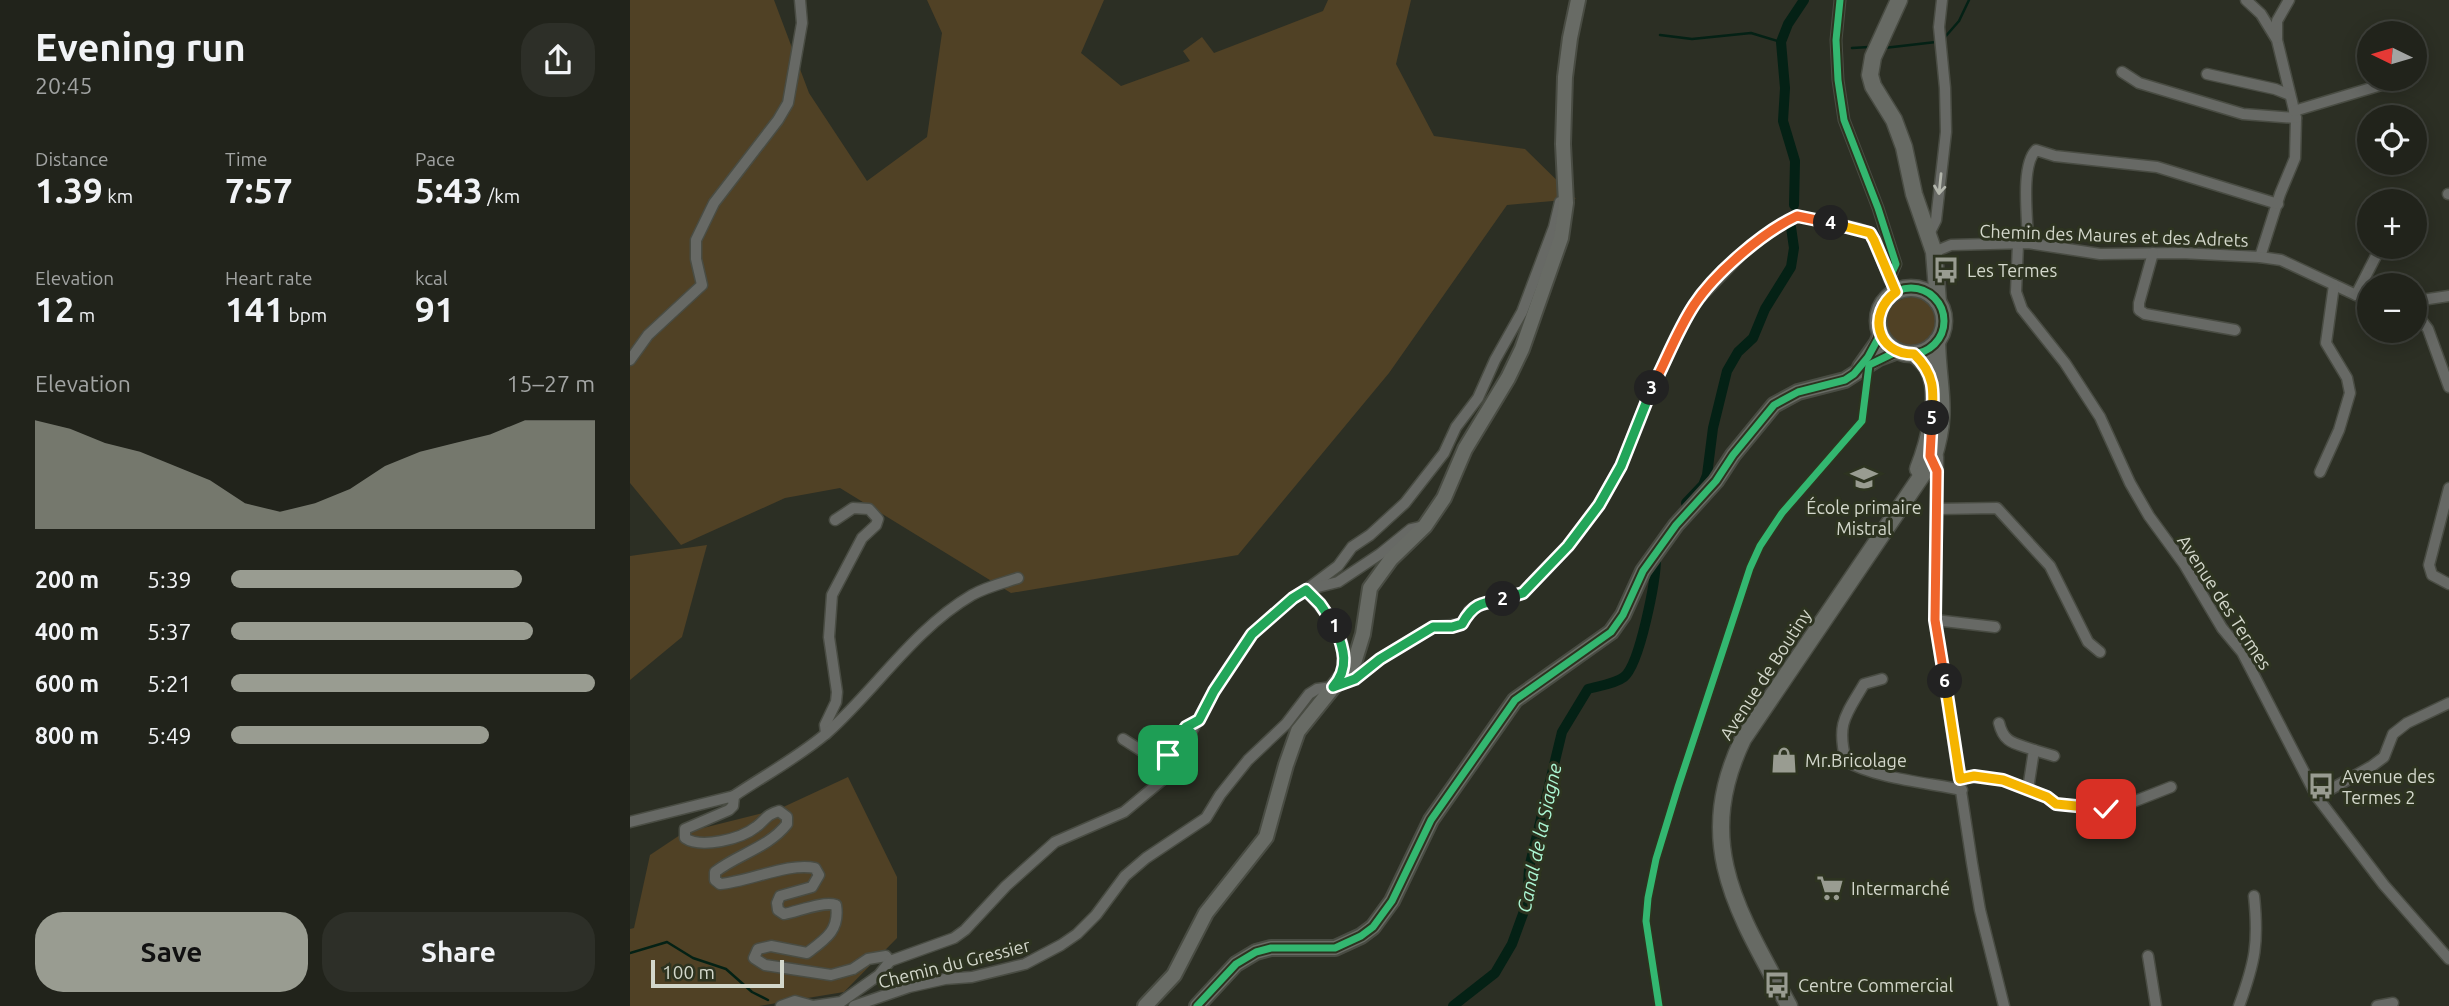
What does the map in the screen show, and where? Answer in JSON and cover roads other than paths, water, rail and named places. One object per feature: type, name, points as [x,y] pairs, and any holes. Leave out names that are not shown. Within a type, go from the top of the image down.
[{"type":"main road","points":[[1145,1006],[1174,975],[1206,913],[1266,837],[1298,732],[1355,660],[1363,634],[1370,588],[1391,559],[1425,526],[1444,498],[1465,449],[1522,349],[1561,238],[1566,203],[1563,144],[1565,77],[1578,0]]},
{"type":"main road","points":[[1197,1006],[1236,964],[1256,952],[1271,948],[1335,948],[1373,927],[1391,901],[1431,820],[1515,701],[1611,632],[1623,615],[1643,571],[1657,551],[1676,525],[1716,481],[1733,455],[1774,405],[1798,392],[1845,380],[1879,358],[1906,352],[1923,352],[1937,341],[1943,331],[1944,320],[1938,302],[1934,251],[1914,194],[1900,133],[1880,99],[1870,75],[1872,57],[1899,0]]},
{"type":"main road","points":[[1906,352],[1891,347],[1881,333],[1879,323],[1883,305],[1899,286],[1928,267],[1934,251]]},
{"type":"main road","points":[[1899,286],[1931,294],[1938,302]]},
{"type":"main road","points":[[1854,374],[1868,357],[1881,333]]},
{"type":"main road","name":"Avenue de Boutiny","points":[[1906,496],[1944,403],[1937,341]]},
{"type":"main road","name":"Avenue de Boutiny","points":[[1789,1006],[1728,883],[1721,833],[1724,792],[1731,766],[1744,739],[1906,496],[1935,465],[1937,425],[1932,380],[1928,369],[1906,352]]},
{"type":"street","points":[[630,360],[648,335],[702,285],[696,259],[696,240],[714,202],[778,120],[788,103],[802,23],[800,0]]},
{"type":"street","points":[[1840,0],[1836,40],[1844,120],[1878,208],[1896,264],[1899,286]]},
{"type":"street","points":[[1929,234],[1936,220],[1946,132],[1939,27],[1941,0]]},
{"type":"street","points":[[2246,0],[2261,14],[2277,40]]},
{"type":"street","points":[[2260,257],[2295,158],[2295,115],[2277,40],[2277,21],[2289,0]]},
{"type":"street","points":[[2122,72],[2139,83],[2243,114],[2295,115],[2365,91]]},
{"type":"street","points":[[2207,74],[2275,89],[2290,95]]},
{"type":"street","name":"Avenue des Termes","points":[[2278,204],[2157,167],[2055,156],[2036,150],[2031,155],[2027,172],[2023,244],[2016,292],[2022,309],[2065,363],[2100,417],[2130,483],[2149,516],[2184,564],[2222,628],[2242,652],[2317,797],[2376,876],[2449,959]]},
{"type":"street","points":[[781,1006],[795,1001],[814,1006],[841,1002],[879,975],[890,961],[948,940],[965,930],[1006,886],[1055,842],[1124,812],[1166,777],[1214,691],[1252,634],[1293,598],[1338,566],[1352,547],[1370,535],[1405,503],[1444,453],[1456,427],[1478,398],[1495,360],[1522,312],[1554,227],[1566,180]]},
{"type":"street","name":"Chemin du Gressier","points":[[854,1006],[909,987],[945,979],[972,977],[1025,964],[1061,945],[1096,915],[1125,876],[1146,858],[1206,818],[1220,795],[1248,760],[1286,724],[1309,694],[1317,689],[1355,679],[1380,659],[1433,627],[1462,624],[1469,611],[1476,606],[1523,593],[1568,546],[1609,489],[1650,392],[1695,303],[1741,255],[1764,236],[1797,216],[1857,228],[1870,233],[1899,286]]},
{"type":"street","name":"Chemin des Maures et des Adrets","points":[[1934,251],[1951,245],[2023,244],[2100,254],[2260,257],[2281,260],[2356,295]]},
{"type":"street","points":[[2153,253],[2139,310],[2144,314],[2235,330]]},
{"type":"street","points":[[2356,295],[2374,259]]},
{"type":"street","points":[[2319,472],[2339,430],[2350,393],[2347,378],[2326,343],[2334,285]]},
{"type":"street","points":[[2427,299],[2449,296]]},
{"type":"street","points":[[2427,328],[2449,387]]},
{"type":"street","points":[[1935,465],[1935,620],[1978,900],[2004,1006]]},
{"type":"street","points":[[2449,488],[2429,565],[2432,575],[2449,584]]},
{"type":"street","points":[[826,734],[825,725],[836,702],[830,637],[832,595],[862,538],[876,525],[878,519],[869,509],[853,508],[835,520]]},
{"type":"street","points":[[1937,509],[1997,508],[2044,557],[2088,642],[2100,652]]},
{"type":"street","points":[[1306,590],[1339,582],[1411,529],[1425,526]]},
{"type":"street","points":[[630,822],[734,796],[826,734],[903,653],[954,607],[975,593],[1018,578]]},
{"type":"street","points":[[1306,590],[1333,620],[1337,629],[1346,659],[1336,683]]},
{"type":"street","points":[[1935,620],[1995,627]]},
{"type":"street","points":[[1882,679],[1864,684],[1843,719],[1841,730],[1846,761],[1877,772],[1962,790]]},
{"type":"street","points":[[2317,797],[2384,757],[2393,734],[2407,723],[2449,703]]},
{"type":"street","points":[[1123,739],[1156,760],[1168,755],[1186,727],[1199,720]]},
{"type":"street","points":[[1999,723],[2002,736],[2007,740],[2054,756]]},
{"type":"street","points":[[2028,789],[2034,750]]},
{"type":"street","points":[[1960,779],[1974,776],[2003,780],[2047,797],[2056,804],[2106,809],[2120,807],[2171,788]]},
{"type":"street","points":[[734,796],[733,806],[729,810],[689,826],[685,829],[685,838],[698,843],[739,836],[755,828],[768,815],[779,811],[787,817],[787,824],[769,841],[721,867],[715,872],[715,880],[720,884],[732,883],[808,866],[815,868],[819,875],[812,887],[780,896],[778,910],[784,914],[811,909],[827,902],[836,905],[838,919],[826,939],[807,953],[771,946],[758,948],[754,958],[758,962],[831,975],[853,969],[867,959],[886,956],[890,961]]},
{"type":"street","points":[[2239,1006],[2251,972],[2258,932],[2254,896]]},
{"type":"street","points":[[2148,956],[2156,1006]]},
{"type":"street","points":[[2377,1006],[2393,1003]]},
{"type":"waterway","name":"Canal de la Siagne","points":[[1794,205],[1795,161],[1783,121],[1785,88],[1781,42],[1788,24],[1804,0]]},
{"type":"waterway","points":[[1945,37],[1959,21],[1969,0]]},
{"type":"waterway","points":[[1660,35],[1692,39],[1751,33],[1781,42]]},
{"type":"waterway","points":[[1884,48],[1936,42]]},
{"type":"waterway","points":[[1852,48],[1869,47]]},
{"type":"waterway","name":"Canal de la Siagne","points":[[1686,503],[1703,485],[1707,475],[1713,428],[1727,371],[1738,352],[1753,338],[1765,309],[1791,267],[1794,248],[1791,227]]},
{"type":"waterway","name":"Canal de la Siagne","points":[[1453,1006],[1495,973],[1512,944],[1527,903],[1529,868],[1562,732],[1588,689],[1620,679],[1630,669],[1646,621],[1656,558]]},
{"type":"waterway","points":[[630,953],[667,942],[693,958],[726,969],[752,992],[768,1000]]},
{"type":"place","name":"Les Termes","points":[[1946,270]]},
{"type":"place","name":"École primaire Mistral","points":[[1864,478]]},
{"type":"place","name":"Mr.Bricolage","points":[[1784,760]]},
{"type":"place","name":"Avenue des Termes 2","points":[[2321,786]]},
{"type":"place","name":"Intermarché","points":[[1830,888]]},
{"type":"place","name":"Centre Commercial","points":[[1777,985]]}]
